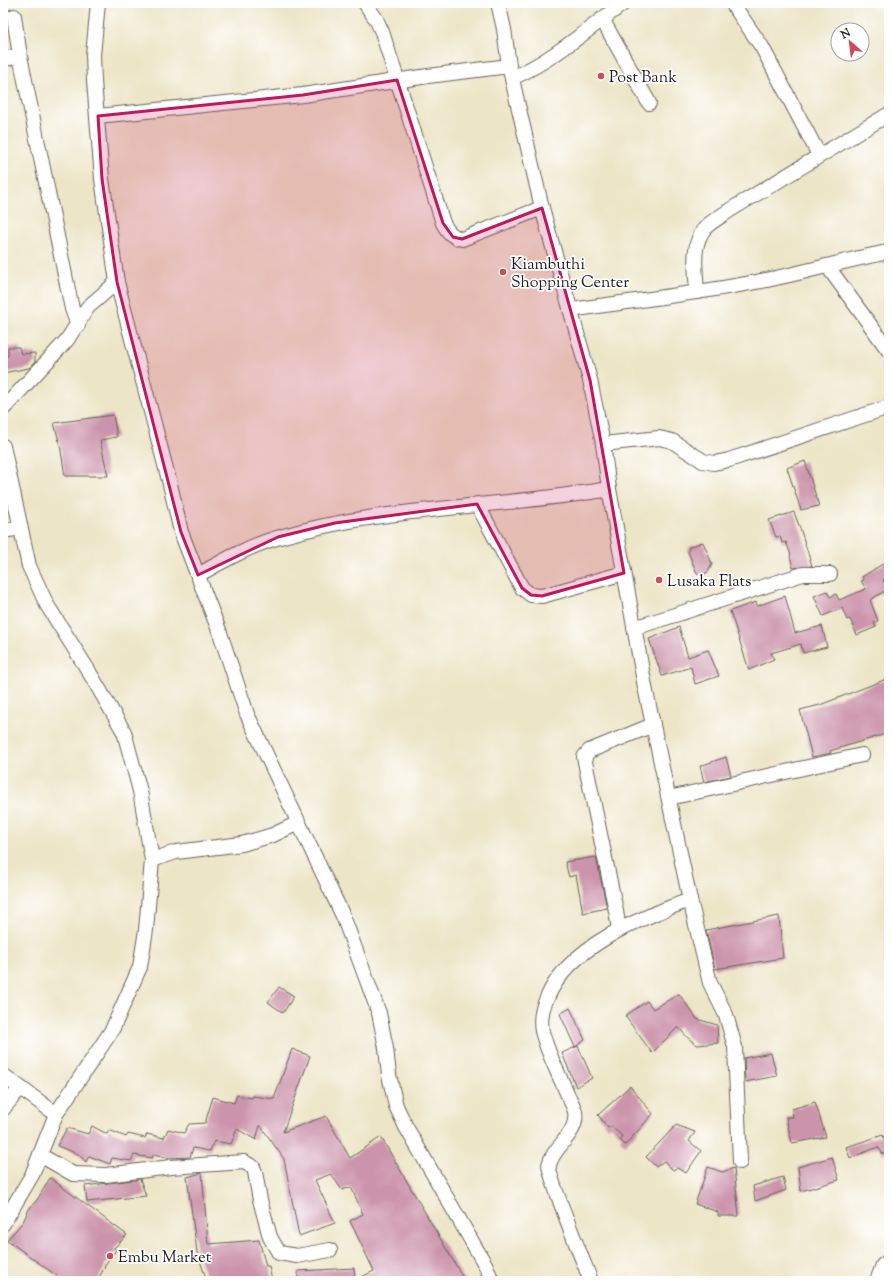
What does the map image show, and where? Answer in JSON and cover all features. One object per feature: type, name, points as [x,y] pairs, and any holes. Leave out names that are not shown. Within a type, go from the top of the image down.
[{"type":"street","points":[[98,3],[93,55],[102,179],[117,282],[170,484],[181,532],[220,633],[247,714],[343,916],[379,1013],[386,1048],[389,1076],[396,1106],[406,1127],[486,1266],[492,1281]]},
{"type":"street","points":[[365,3],[376,19],[382,32],[443,223],[453,237],[462,239],[542,208]]},
{"type":"street","points":[[498,3],[511,72],[542,208],[590,380],[603,444],[609,489],[634,628],[690,900],[710,983],[726,1015],[735,1047],[740,1162]]},
{"type":"street","points":[[98,116],[304,95],[397,80],[527,72],[624,3]]},
{"type":"street","points":[[732,3],[762,47],[819,155]]},
{"type":"street","points":[[14,16],[20,56],[72,309],[78,325]]},
{"type":"street","points":[[602,19],[649,103]]},
{"type":"street","points":[[3,59],[20,56]]},
{"type":"street","points":[[697,292],[695,259],[699,239],[706,227],[730,210],[819,155],[889,114]]},
{"type":"street","points":[[570,310],[756,282],[889,252]]},
{"type":"street","points":[[828,266],[889,351]]},
{"type":"street","points":[[3,410],[53,356],[78,325],[88,307],[117,282]]},
{"type":"street","points":[[603,444],[659,438],[672,442],[703,461],[714,463],[729,460],[889,407]]},
{"type":"street","points":[[3,446],[29,566],[47,605],[88,670],[124,732],[140,791],[152,860],[146,930],[140,967],[112,1030],[56,1114],[32,1175],[3,1224]]},
{"type":"street","points":[[198,575],[223,561],[278,537],[335,523],[477,504],[560,498],[609,489]]},
{"type":"street","points":[[477,504],[522,588],[531,595],[542,596],[624,573]]},
{"type":"street","points":[[3,531],[20,528]]},
{"type":"street","points":[[634,628],[797,576],[816,573],[830,574]]},
{"type":"street","points":[[619,930],[584,757],[589,751],[653,724]]},
{"type":"street","points":[[669,798],[862,755]]},
{"type":"street","points":[[152,860],[176,852],[242,844],[274,835],[298,823]]},
{"type":"street","points":[[591,1281],[550,1179],[548,1167],[552,1155],[573,1128],[575,1112],[547,1046],[542,1029],[542,1010],[550,990],[561,972],[578,957],[619,930],[652,914],[690,900]]},
{"type":"street","points":[[3,1075],[56,1114]]},
{"type":"street","points":[[3,1109],[20,1088]]},
{"type":"street","points":[[40,1155],[74,1174],[106,1175],[171,1167],[244,1162],[253,1167],[270,1237],[279,1253],[297,1256],[330,1250]]},
{"type":"street","points":[[877,1281],[883,1265],[889,1261]]},
{"type":"highlighted area","points":[[397,80],[443,223],[453,237],[462,239],[542,208],[590,380],[624,573],[542,596],[531,595],[522,588],[477,504],[335,523],[278,537],[198,575],[181,532],[117,282],[102,179],[98,116],[303,95]]},
{"type":"building","points":[[8,347],[19,347],[21,354],[35,353],[35,362],[29,368],[3,373],[3,356],[8,356]]},
{"type":"building","points":[[113,415],[117,437],[100,440],[108,476],[65,476],[60,445],[54,423]]},
{"type":"building","points":[[805,461],[819,506],[801,510],[787,468]]},
{"type":"building","points":[[794,512],[812,566],[793,568],[791,555],[786,542],[782,543],[780,536],[776,537],[769,520]]},
{"type":"building","points":[[703,542],[712,564],[708,572],[704,574],[697,573],[688,552],[689,547]]},
{"type":"building","points":[[889,560],[889,576],[883,580],[888,589],[870,600],[878,621],[874,623],[876,627],[857,635],[850,619],[847,620],[842,608],[823,616],[814,596],[827,591],[830,597],[836,594],[839,600],[866,589],[861,581],[864,580],[862,577]]},
{"type":"building","points":[[785,596],[795,633],[822,626],[827,647],[803,653],[801,644],[771,653],[774,659],[749,670],[730,611],[756,602],[757,606]]},
{"type":"building","points":[[679,627],[688,657],[708,650],[719,676],[695,684],[691,667],[662,676],[649,639]]},
{"type":"building","points":[[889,678],[889,733],[830,751],[831,753],[812,757],[800,710],[820,705]]},
{"type":"building","points":[[726,757],[731,776],[704,782],[700,766]]},
{"type":"building","points":[[596,857],[607,908],[583,913],[576,875],[569,877],[565,862]]},
{"type":"building","points":[[779,916],[783,958],[715,969],[706,930]]},
{"type":"building","points":[[279,987],[294,996],[283,1013],[268,1002]]},
{"type":"building","points":[[679,994],[697,1019],[717,1025],[718,1043],[697,1045],[678,1027],[652,1053],[625,1016],[647,1001],[653,1009]]},
{"type":"building","points":[[570,1008],[585,1040],[575,1047],[560,1014]]},
{"type":"building","points":[[578,1046],[592,1078],[576,1087],[562,1053]]},
{"type":"building","points":[[292,1049],[310,1056],[283,1132],[326,1116],[350,1158],[381,1137],[465,1281],[298,1281],[298,1271],[354,1268],[355,1280],[374,1271],[350,1221],[363,1214],[351,1187],[342,1190],[331,1174],[315,1180],[335,1223],[299,1236],[284,1159],[260,1125],[256,1140],[237,1129],[231,1144],[214,1141],[210,1151],[193,1148],[190,1157],[169,1158],[154,1154],[152,1158],[134,1155],[131,1161],[112,1158],[110,1164],[89,1156],[86,1162],[78,1154],[57,1146],[67,1128],[88,1134],[92,1126],[107,1134],[109,1130],[126,1137],[128,1134],[145,1138],[147,1134],[164,1138],[168,1129],[184,1133],[189,1124],[205,1123],[213,1097],[234,1103],[237,1095],[252,1098],[253,1096],[274,1099]]},
{"type":"building","points":[[771,1053],[777,1076],[745,1082],[744,1058]]},
{"type":"building","points":[[630,1086],[653,1114],[625,1145],[620,1140],[622,1136],[611,1126],[608,1128],[598,1115]]},
{"type":"building","points":[[815,1102],[826,1137],[792,1143],[786,1117],[793,1117],[792,1109]]},
{"type":"building","points":[[676,1125],[695,1132],[689,1141],[701,1151],[686,1173],[677,1168],[673,1170],[664,1161],[656,1167],[646,1157]]},
{"type":"building","points":[[883,1135],[889,1151],[883,1154],[878,1147],[850,1158],[846,1147]]},
{"type":"building","points":[[832,1157],[839,1180],[801,1191],[798,1167]]},
{"type":"building","points":[[708,1167],[722,1172],[734,1168],[739,1216],[718,1216],[718,1212],[695,1204]]},
{"type":"building","points":[[202,1173],[208,1244],[259,1240],[266,1266],[269,1266],[272,1281],[207,1281],[197,1252],[187,1177]]},
{"type":"building","points":[[783,1177],[786,1190],[755,1201],[753,1186]]},
{"type":"building","points":[[50,1178],[127,1235],[114,1248],[116,1250],[104,1266],[105,1267],[97,1281],[64,1281],[7,1240],[23,1222],[29,1209],[37,1200]]},
{"type":"building","points":[[140,1179],[146,1196],[87,1202],[85,1186]]},
{"type":"place","name":"Post Bank","points":[[601,76]]},
{"type":"place","name":"Kiambuthi Shopping Center","points":[[503,272]]},
{"type":"place","name":"Lusaka Flats","points":[[659,580]]},
{"type":"place","name":"Embu Market","points":[[110,1256]]}]
